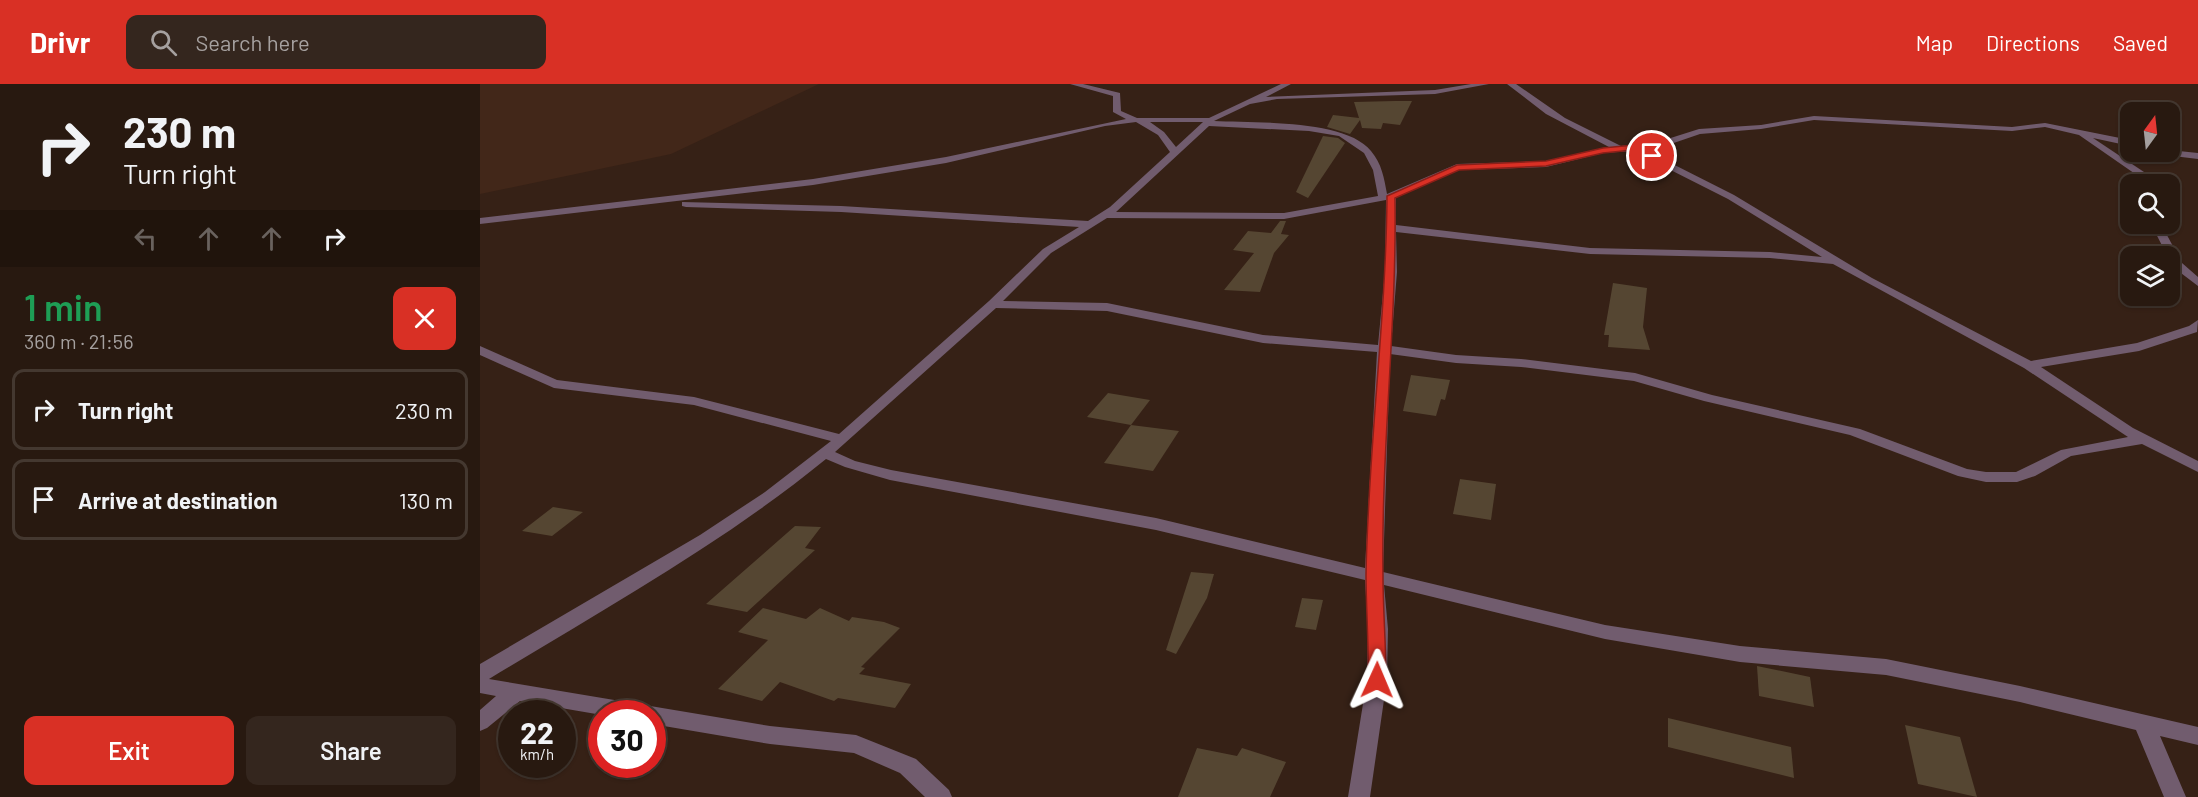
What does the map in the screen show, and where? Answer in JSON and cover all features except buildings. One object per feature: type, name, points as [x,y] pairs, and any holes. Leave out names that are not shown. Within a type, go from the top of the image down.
[{"type":"street","points":[[1074,84],[1117,94],[1117,112],[1160,131],[1170,142],[1175,154]]},
{"type":"street","points":[[480,674],[706,539],[771,496],[842,439],[993,304],[1047,251],[1103,216],[1175,154],[1208,122],[1287,84]]},
{"type":"street","points":[[1244,103],[1276,97],[1435,92],[1485,84]]},
{"type":"street","points":[[1511,84],[1535,105],[1553,116],[1619,149]]},
{"type":"street","points":[[1103,216],[1284,216],[1387,197],[1457,167],[1546,164],[1619,149],[1659,145],[1700,132],[1761,127],[1814,118],[2012,129],[2045,125],[2076,129],[2120,140]]},
{"type":"street","points":[[480,221],[813,182],[935,162],[1084,128],[1137,120],[1208,122],[1309,129],[1341,134],[1366,151],[1378,170],[1387,197],[1391,228],[1391,272],[1384,349],[1374,576],[1378,629],[1377,680],[1359,797]]},
{"type":"street","points":[[2076,129],[2141,174]]},
{"type":"street","points":[[1634,148],[1731,197],[1837,262],[2029,365],[2098,411],[2145,439],[2198,466]]},
{"type":"street","points":[[2180,154],[2198,156]]},
{"type":"street","points":[[649,203],[841,209],[1087,224]]},
{"type":"street","points":[[1391,228],[1590,251],[1770,255],[1837,262]]},
{"type":"street","points":[[2161,234],[2177,265],[2198,283]]},
{"type":"street","points":[[993,304],[1107,307],[1263,339],[1384,349],[1456,359],[1521,363],[1635,377],[1709,398],[1855,432],[1964,473],[1982,476],[2001,478],[2023,476],[2064,454],[2084,448],[2145,439]]},
{"type":"street","points":[[2029,365],[2139,346],[2193,329],[2198,324]]},
{"type":"street","points":[[480,350],[554,384],[694,401],[842,439]]},
{"type":"street","points":[[825,453],[850,464],[890,475],[1156,524],[1605,632],[1740,654],[1886,667],[2020,694],[2198,736]]},
{"type":"street","points":[[480,685],[588,704]]},
{"type":"street","points":[[480,722],[516,692]]},
{"type":"street","points":[[666,717],[770,735],[856,744],[908,766],[941,797]]},
{"type":"street","points":[[2144,723],[2175,797]]},
{"type":"shaded area","points":[[480,84],[819,84],[671,154],[480,194]]},
{"type":"route","points":[[1377,680],[1378,629],[1374,576],[1383,357],[1391,272],[1389,236],[1391,196],[1457,167],[1546,164],[1603,150],[1634,148],[1652,156]]}]
